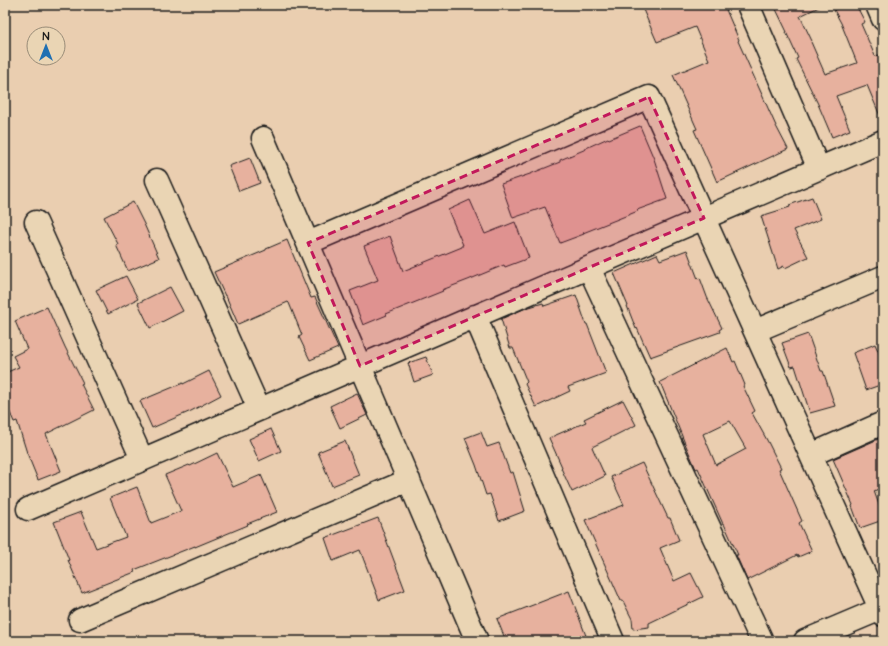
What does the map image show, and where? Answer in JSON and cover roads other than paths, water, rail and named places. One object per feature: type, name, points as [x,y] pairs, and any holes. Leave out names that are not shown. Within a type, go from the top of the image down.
[{"type":"street","points":[[748,5],[819,169]]},
{"type":"street","points":[[877,5],[883,19]]},
{"type":"street","points":[[308,243],[649,97],[882,611],[805,641]]},
{"type":"street","points":[[263,138],[477,641]]},
{"type":"street","points":[[28,509],[883,141]]},
{"type":"street","points":[[157,180],[259,409]]},
{"type":"street","points":[[36,222],[142,459]]},
{"type":"street","points":[[588,268],[762,641]]},
{"type":"street","points":[[755,331],[883,277]]},
{"type":"street","points":[[475,316],[612,641]]},
{"type":"street","points":[[811,455],[883,423]]},
{"type":"street","points":[[80,620],[409,480]]}]
